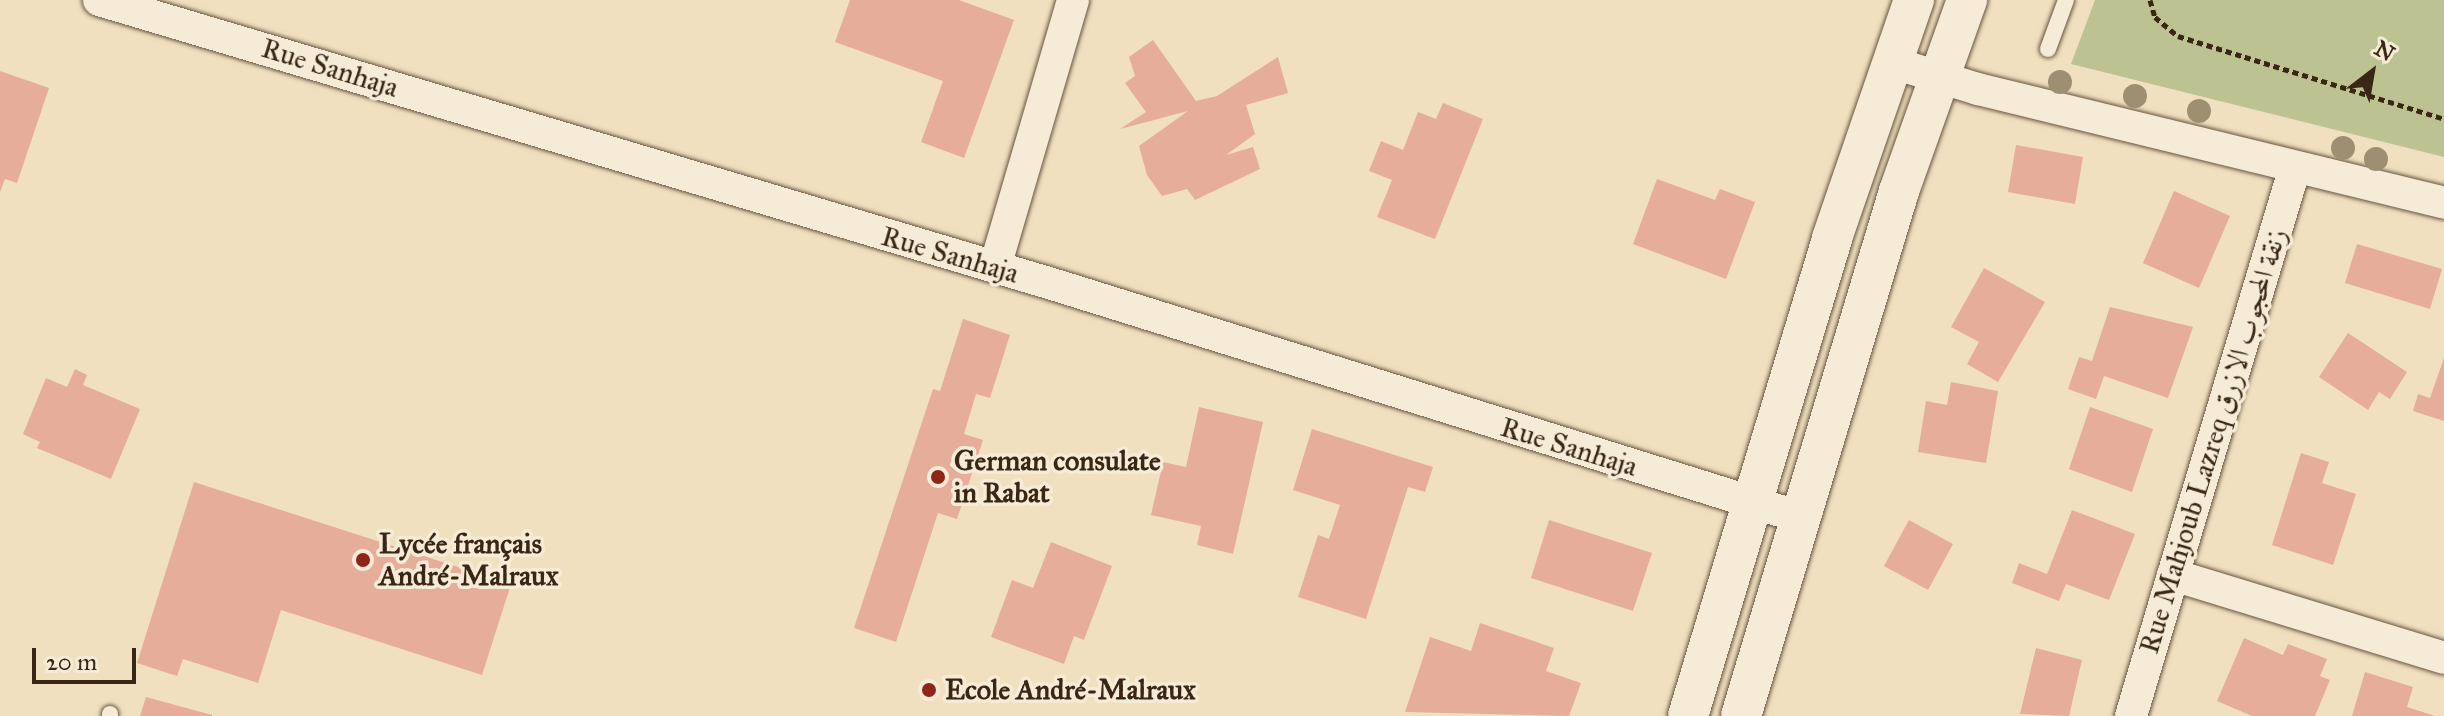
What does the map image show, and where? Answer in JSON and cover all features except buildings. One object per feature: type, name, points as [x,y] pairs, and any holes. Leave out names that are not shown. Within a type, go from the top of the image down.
[{"type":"street","name":"Rue Sanhaja","points":[[99,0],[995,267],[1800,517]]},
{"type":"street","points":[[995,267],[1073,0]]},
{"type":"street","points":[[1688,716],[1890,62],[1914,0]]},
{"type":"street","points":[[1741,716],[1938,77],[1967,0]]},
{"type":"street","points":[[1890,62],[1938,77],[2444,203]]},
{"type":"street","name":"Rue Mahjoub Lazreq زنقة المحجوب الازرق","points":[[2131,716],[2295,167]]},
{"type":"street","points":[[2173,575],[2444,658]]},
{"type":"lane","points":[[2048,49],[2066,0]]},
{"type":"path","points":[[2150,0],[2155,17],[2178,36],[2444,119]]},
{"type":"green space","points":[[2095,0],[2444,0],[2444,157],[2071,64]]},
{"type":"place","name":"German consulate in Rabat","points":[[938,477]]},
{"type":"place","name":"Lycée français André-Malraux","points":[[363,560]]},
{"type":"place","name":"Ecole André-Malraux","points":[[929,690]]}]
